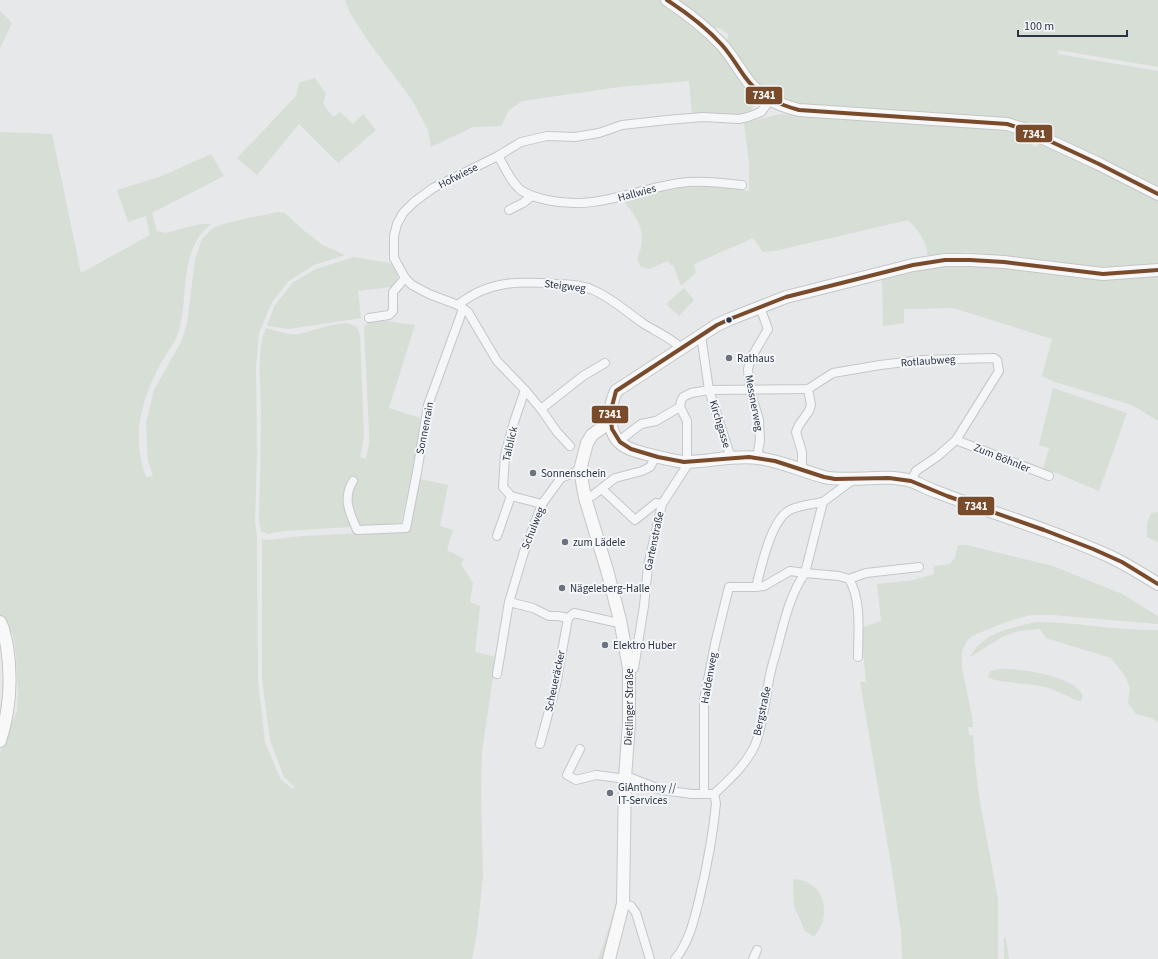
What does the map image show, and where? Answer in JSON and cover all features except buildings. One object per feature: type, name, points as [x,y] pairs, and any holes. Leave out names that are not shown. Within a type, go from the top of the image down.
[{"type":"street","points":[[667,0],[684,11],[722,44],[752,86],[770,100],[786,107],[799,110],[1007,124],[1033,133],[1158,194]]},
{"type":"street","name":"Hofwiese","points":[[461,307],[429,294],[412,285],[405,278],[394,258],[394,236],[396,224],[403,213],[414,202],[433,188],[498,156],[521,142],[547,136],[575,138],[622,125],[704,117],[748,117],[761,112],[770,100]]},
{"type":"street","name":"Hallwies","points":[[498,156],[510,177],[521,190],[532,196],[563,204],[611,200],[643,190],[680,183],[710,182],[742,185]]},
{"type":"street","points":[[509,210],[523,203],[532,196]]},
{"type":"street","points":[[1158,270],[1103,274],[1004,262],[945,260],[912,265],[786,297],[730,319],[701,335],[682,349],[616,391],[611,402],[610,424],[613,433],[626,447],[687,463],[730,458],[757,458],[802,469],[824,477],[881,477],[911,481],[935,492],[1062,537],[1109,556],[1158,584]]},
{"type":"street","points":[[370,318],[389,316],[393,311],[394,292],[405,278]]},
{"type":"street","name":"Steigweg","points":[[461,307],[465,300],[493,286],[514,282],[568,284],[592,289],[649,327],[678,344],[682,349]]},
{"type":"street","points":[[461,307],[468,312],[497,361],[525,390],[541,409],[557,432],[570,446]]},
{"type":"street","name":"Sonnenrain","points":[[353,481],[348,489],[347,503],[357,530],[406,528],[428,405],[461,307]]},
{"type":"street","name":"Messnerweg","points":[[757,458],[760,440],[759,420],[750,390],[748,369],[751,358],[768,329],[760,307]]},
{"type":"street","name":"Kirchgasse","points":[[701,335],[709,390],[730,458]]},
{"type":"street","name":"Rotlaubweg","points":[[808,389],[833,373],[880,365],[922,360],[994,358],[997,360],[999,371],[956,440],[938,456],[916,471],[911,481]]},
{"type":"street","points":[[541,409],[583,376],[605,363]]},
{"type":"street","points":[[687,463],[687,421],[680,407],[683,397],[691,393],[709,390],[808,389],[811,405],[796,432],[802,452],[802,469]]},
{"type":"street","name":"Talblick","points":[[511,496],[503,487],[505,455],[525,390]]},
{"type":"street","points":[[619,441],[641,424],[656,421],[680,407]]},
{"type":"street","name":"Dietlinger Straße","points":[[609,959],[623,904],[625,778],[629,723],[629,668],[620,620],[607,570],[585,498],[580,470],[587,443],[592,435],[603,426],[610,424]]},
{"type":"street","name":"Zum Böhnler","points":[[956,440],[1049,476]]},
{"type":"street","points":[[585,498],[592,496],[615,478],[642,471],[650,467],[656,456]]},
{"type":"street","name":"Gartenstraße","points":[[629,668],[634,668],[644,606],[648,566],[662,504],[686,467],[687,463]]},
{"type":"street","name":"Schulweg","points":[[496,674],[509,602],[524,552],[542,504],[561,478],[580,470]]},
{"type":"street","points":[[855,478],[823,502],[790,510],[784,514],[766,548],[756,587],[764,586],[790,571],[839,576],[849,579],[866,573],[919,567]]},
{"type":"street","points":[[602,489],[636,520],[656,503],[662,504]]},
{"type":"street","points":[[497,536],[511,496],[542,504]]},
{"type":"street","name":"Bergstraße","points":[[714,794],[732,777],[748,757],[760,731],[770,675],[784,621],[796,585],[805,573],[823,502]]},
{"type":"street","points":[[849,579],[854,588],[857,603],[858,657]]},
{"type":"street","name":"Haldenweg","points":[[704,794],[704,700],[715,644],[729,587],[756,587]]},
{"type":"street","points":[[509,602],[533,608],[549,616],[568,618],[574,613],[614,622],[620,620]]},
{"type":"street","name":"Scheueräcker","points":[[540,744],[556,685],[568,618]]},
{"type":"street","points":[[0,622],[5,636],[8,654],[10,692],[8,710],[0,741]]},
{"type":"street","points":[[580,749],[567,775],[576,780],[596,775],[631,778],[662,790],[692,794],[714,794],[716,803],[708,865],[688,939],[675,959]]},
{"type":"street","points":[[623,904],[631,906],[636,913],[650,959]]},
{"type":"street","points":[[753,959],[757,950]]},
{"type":"shaded area","points":[[345,0],[663,0],[685,14],[738,69],[740,81],[755,104],[750,112],[741,115],[692,113],[689,81],[619,87],[522,101],[509,110],[501,126],[473,127],[431,147],[428,130],[412,100],[368,41],[350,13]]},
{"type":"shaded area","points":[[676,0],[1158,0],[1158,67],[1058,50],[1058,54],[1158,71],[1158,189],[1037,128],[1008,119],[885,109],[800,106],[774,98],[754,83],[726,42],[728,34],[719,28],[712,29]]},
{"type":"shaded area","points":[[0,11],[12,23],[0,48]]},
{"type":"shaded area","points":[[315,78],[326,94],[323,104],[333,117],[340,112],[353,124],[363,114],[376,130],[338,163],[299,124],[257,175],[237,158],[296,96],[299,83]]},
{"type":"shaded area","points":[[780,114],[1009,128],[1034,137],[1032,145],[1036,147],[1042,140],[1158,198],[1158,265],[1128,268],[1101,268],[968,252],[928,256],[926,245],[921,236],[908,220],[775,251],[763,252],[753,238],[694,264],[696,273],[681,286],[673,265],[671,266],[668,261],[649,269],[641,267],[637,259],[642,242],[642,235],[638,221],[622,200],[665,190],[697,186],[718,186],[749,191],[749,163],[744,123]]},
{"type":"shaded area","points":[[0,132],[52,134],[81,273],[150,235],[146,216],[128,222],[117,190],[162,176],[211,154],[224,176],[152,213],[157,231],[165,233],[201,224],[211,224],[200,235],[193,247],[186,275],[178,334],[154,377],[140,418],[139,447],[146,477],[153,476],[148,461],[146,423],[154,390],[181,342],[187,324],[195,259],[202,239],[213,228],[224,224],[279,212],[285,213],[303,230],[323,245],[345,255],[314,265],[289,281],[272,302],[259,333],[256,368],[257,453],[255,522],[257,536],[258,680],[265,742],[280,778],[292,789],[295,787],[284,777],[270,740],[262,680],[262,539],[268,540],[302,536],[408,531],[420,479],[448,485],[440,526],[453,530],[447,550],[464,559],[461,564],[473,583],[470,602],[480,606],[475,652],[496,657],[482,751],[481,792],[483,876],[477,933],[472,959],[0,959],[0,752],[17,711],[18,691],[13,635],[0,616]]},
{"type":"shaded area","points":[[354,257],[389,263],[398,272],[397,279],[391,287],[358,291],[361,318],[289,329],[267,326],[274,307],[292,283],[316,269]]},
{"type":"shaded area","points":[[957,263],[1158,275],[1158,421],[1132,405],[1055,382],[1042,376],[1052,339],[953,308],[904,309],[904,323],[883,326],[882,276]]},
{"type":"shaded area","points":[[684,288],[694,300],[679,316],[666,304]]},
{"type":"shaded area","points":[[371,319],[415,325],[389,408],[420,418],[414,477],[411,477],[401,523],[284,531],[268,534],[261,531],[259,521],[261,424],[260,357],[263,336],[266,328],[288,334],[299,334],[332,325],[347,323],[356,326],[360,335],[364,436],[360,457],[366,459],[369,444],[369,431],[364,327]]},
{"type":"shaded area","points":[[1053,388],[1127,413],[1099,491],[1043,469],[1049,448],[1039,445]]},
{"type":"shaded area","points":[[1158,512],[1158,542],[1147,537],[1147,524],[1151,513]]},
{"type":"shaded area","points":[[958,545],[966,545],[1053,566],[1122,594],[1158,616],[1158,624],[1053,615],[1030,615],[1003,623],[972,636],[967,641],[962,651],[962,668],[972,716],[973,727],[968,727],[969,735],[973,735],[979,796],[998,900],[998,959],[902,959],[901,932],[891,864],[860,682],[866,682],[861,628],[881,621],[877,584],[914,580],[934,574],[934,566],[950,564],[955,557]]},
{"type":"shaded area","points":[[1036,622],[1158,630],[1158,722],[1151,718],[1136,714],[1128,703],[1130,688],[1125,676],[1111,658],[1046,638],[1040,629],[1019,631],[1002,637],[970,657],[982,642],[998,632]]},
{"type":"shaded area","points":[[1000,669],[1033,672],[1058,678],[1078,689],[1083,696],[1081,701],[1037,685],[988,678],[990,671]]},
{"type":"shaded area","points":[[793,879],[808,883],[814,887],[822,898],[824,904],[823,920],[821,927],[814,937],[805,931],[794,906]]},
{"type":"shaded area","points":[[619,883],[621,884],[612,929],[602,959],[598,959],[608,931],[618,893]]},
{"type":"shaded area","points":[[1004,937],[1006,938],[1009,959],[1004,959]]},
{"type":"transit line","name":"7341","points":[[667,0],[682,10],[716,38],[750,84],[762,94],[783,105],[799,110],[1007,124],[1026,130],[1099,164],[1158,194]]},
{"type":"transit line","name":"7341","points":[[1158,270],[1103,274],[1004,262],[945,260],[913,265],[786,297],[717,325],[616,391],[610,414],[612,429],[620,442],[631,449],[658,457],[684,462],[749,457],[775,461],[824,477],[835,479],[889,478],[911,481],[947,496],[1093,549],[1122,562],[1158,584]]},
{"type":"place","name":"Rathaus","points":[[729,358]]},
{"type":"place","name":"Sonnenschein","points":[[533,473]]},
{"type":"place","name":"zum Lädele","points":[[565,542]]},
{"type":"place","name":"Nägeleberg-Halle","points":[[562,588]]},
{"type":"place","name":"Elektro Huber","points":[[605,645]]},
{"type":"place","name":"GiAnthony // IT-Services","points":[[610,793]]}]
